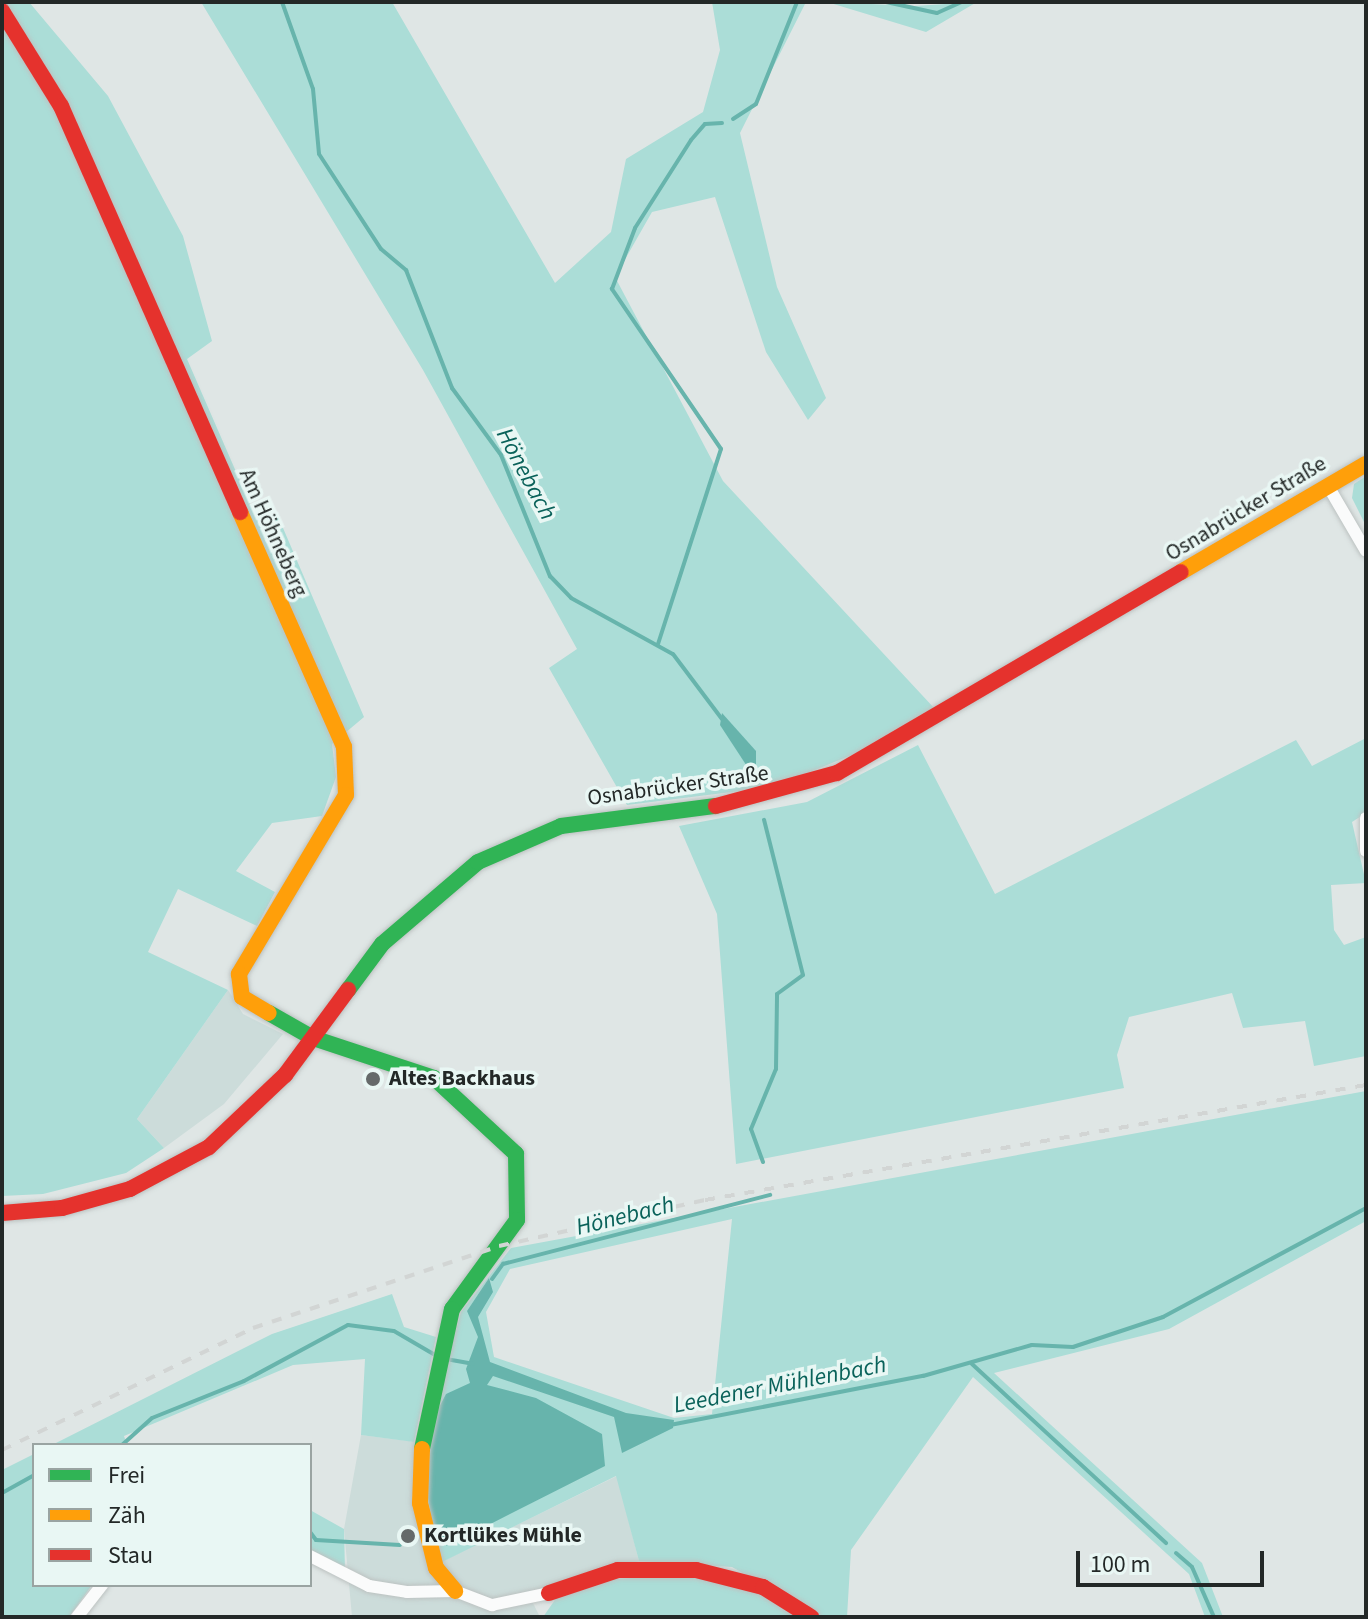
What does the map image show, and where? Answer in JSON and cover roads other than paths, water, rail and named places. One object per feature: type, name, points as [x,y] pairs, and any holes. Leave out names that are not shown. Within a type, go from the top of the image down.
[{"type":"street","name":"Am Höhneberg","points":[[2,11],[61,106],[344,747],[346,795],[239,974],[249,1007],[313,1038],[434,1078],[494,1126],[516,1154],[517,1220],[452,1309],[432,1374],[418,1463],[420,1503],[436,1568],[455,1591]]},
{"type":"street","name":"Osnabrücker Straße","points":[[4,1213],[62,1208],[130,1189],[179,1164],[236,1126],[313,1038],[382,944],[478,862],[561,826],[744,802],[837,773],[1366,464]]},
{"type":"street","points":[[1328,486],[1366,551]]},
{"type":"street","points":[[1366,818],[1366,851]]},
{"type":"street","points":[[312,1557],[369,1586],[455,1591],[492,1605],[549,1593],[618,1570],[696,1570],[763,1587],[811,1617]]},
{"type":"street","points":[[77,1617],[100,1587]]},
{"type":"waterway","name":"Hönebach","points":[[282,2],[313,89],[319,154],[381,249],[406,270],[452,388],[501,455],[550,576],[571,598],[673,654],[722,719]]},
{"type":"waterway","points":[[733,119],[756,104],[797,2]]},
{"type":"waterway","points":[[886,2],[937,13],[962,2]]},
{"type":"waterway","points":[[658,644],[721,449],[612,289],[635,228],[691,140],[705,124],[722,123]]},
{"type":"waterway","name":"Hönebach","points":[[763,1162],[751,1129],[776,1069],[777,994],[803,975],[764,820]]},
{"type":"waterway","name":"Hönebach","points":[[492,1279],[503,1264],[770,1195]]},
{"type":"waterway","name":"Leedener Mühlenbach","points":[[670,1425],[923,1376],[1032,1345],[1073,1347],[1163,1317],[1366,1208]]},
{"type":"waterway","name":"Leedener Mühlenbach","points":[[124,1443],[152,1418],[244,1381],[348,1325],[394,1331],[437,1356]]},
{"type":"waterway","name":"Leedener Mühlenbach","points":[[446,1359],[473,1364]]},
{"type":"waterway","points":[[972,1364],[1166,1543]]},
{"type":"waterway","name":"Leedener Mühlenbach","points":[[2,1493],[32,1476]]},
{"type":"waterway","points":[[312,1535],[316,1540],[400,1545]]},
{"type":"waterway","points":[[1176,1553],[1192,1567],[1214,1617]]},
{"type":"railway","points":[[2,1450],[253,1328],[499,1246],[705,1200],[1366,1085]]},
{"type":"place","name":"Altes Backhaus","points":[[373,1079]]},
{"type":"place","name":"Kortlükes Mühle","points":[[408,1536]]}]
